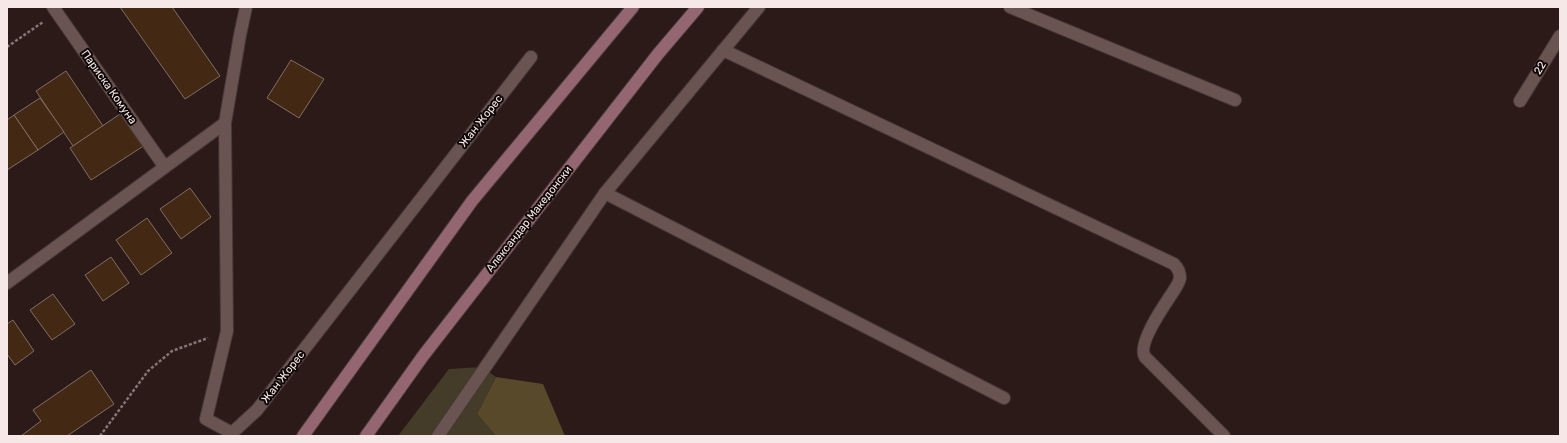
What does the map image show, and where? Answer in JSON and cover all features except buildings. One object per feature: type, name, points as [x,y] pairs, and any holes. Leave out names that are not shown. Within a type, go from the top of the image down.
[{"type":"street","name":"Жан Жорес","points":[[246,7],[225,123],[227,331],[206,419],[232,433],[257,410],[530,57]]},
{"type":"street","points":[[303,436],[472,201],[633,7]]},
{"type":"street","name":"Александар Македонски","points":[[366,436],[423,356],[658,54],[698,7]]},
{"type":"street","points":[[438,436],[605,193],[759,7]]},
{"type":"street","points":[[1010,7],[1235,100]]},
{"type":"street","name":"Париска Комуна","points":[[55,10],[164,166]]},
{"type":"street","name":"22","points":[[1520,101],[1560,36]]},
{"type":"street","points":[[723,50],[1174,264],[1179,271],[1180,280],[1155,320],[1143,347],[1143,352],[1145,357],[1224,436]]},
{"type":"street","points":[[7,283],[164,166],[225,123]]},
{"type":"street","points":[[605,193],[1004,398]]},
{"type":"path","points":[[7,47],[55,10]]},
{"type":"path","points":[[100,436],[148,371],[172,351],[227,331]]},
{"type":"shaded area","points":[[482,367],[496,377],[477,414],[496,436],[398,436],[449,369]]},
{"type":"shaded area","points":[[496,377],[543,384],[565,436],[496,436],[477,414]]}]
